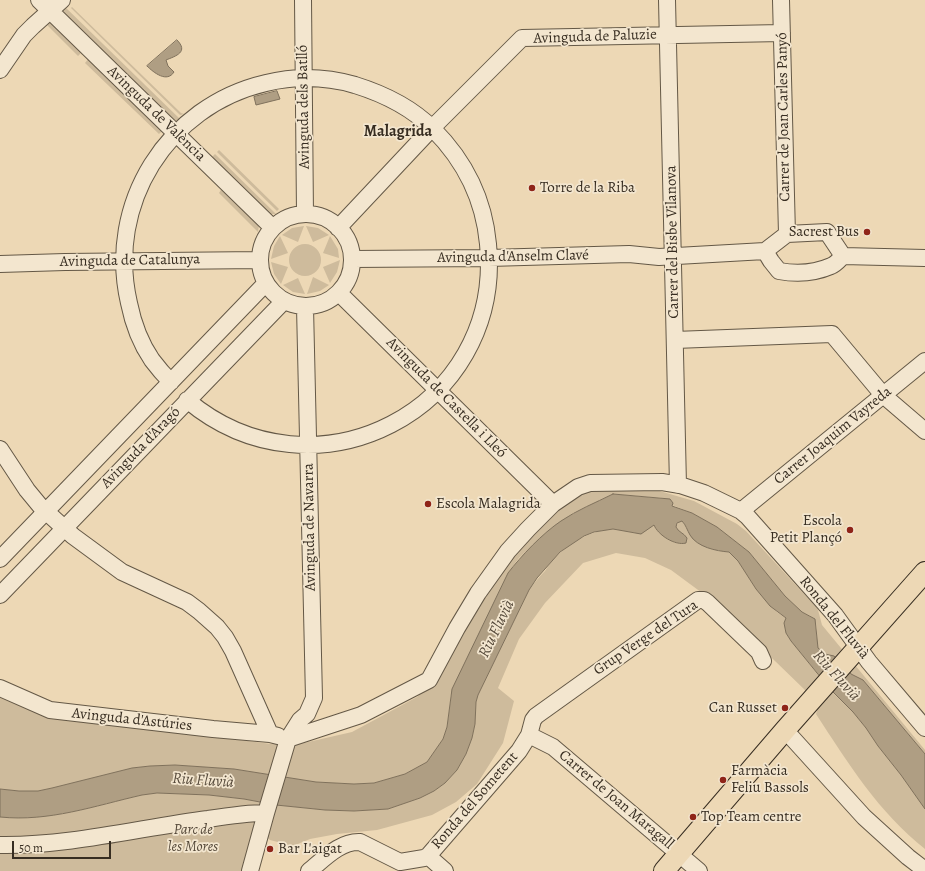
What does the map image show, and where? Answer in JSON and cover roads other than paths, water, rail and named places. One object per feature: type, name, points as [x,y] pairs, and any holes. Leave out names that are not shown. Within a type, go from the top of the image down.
[{"type":"main road","points":[[664,871],[785,730],[925,572]]},
{"type":"street","name":"Avinguda dels Batlló","points":[[302,0],[305,214]]},
{"type":"street","name":"Carrer del Bisbe Vilanova","points":[[668,0],[678,485]]},
{"type":"street","name":"Carrer de Joan Carles Panyó","points":[[781,0],[787,234]]},
{"type":"street","points":[[0,70],[24,35],[50,4]]},
{"type":"street","name":"Avinguda de València","points":[[50,4],[176,133],[273,228]]},
{"type":"street","name":"Avinguda de Paluzie","points":[[338,228],[432,128],[522,38],[782,33]]},
{"type":"street","points":[[171,382],[152,360],[139,336],[125,289],[123,262],[125,236],[133,203],[147,171],[163,147],[176,133],[208,107],[228,95],[277,80],[303,78],[328,79],[346,82],[370,90],[393,100],[432,128],[453,152],[466,172],[477,196],[486,224],[489,258],[489,282],[479,325],[467,351],[456,369],[438,390],[416,409],[383,429],[363,437],[341,442],[308,445],[277,443],[254,438],[232,429],[206,415],[187,400]]},
{"type":"street","points":[[305,214],[328,220],[338,228],[343,233],[349,244],[352,259],[348,278],[339,293],[328,301],[305,307],[283,302],[266,283],[261,271],[260,260],[264,242],[273,228],[283,220],[305,214]]},
{"type":"street","points":[[843,256],[827,232],[787,234],[765,251],[771,262],[779,271],[792,273],[813,271],[833,265],[843,256],[925,258]]},
{"type":"street","name":"Avinguda d'Anselm Clavé","points":[[352,259],[489,258],[629,254],[660,257],[765,251]]},
{"type":"street","name":"Avinguda de Catalunya","points":[[0,264],[260,260]]},
{"type":"street","name":"Avinguda d'Aragó","points":[[0,559],[266,283]]},
{"type":"street","name":"Avinguda de Castella i Lleó","points":[[339,293],[554,504]]},
{"type":"street","name":"Avinguda d'Aragó","points":[[0,594],[283,302]]},
{"type":"street","name":"Avinguda de Navarra","points":[[262,811],[288,739],[300,720],[307,714],[314,698],[305,307]]},
{"type":"street","points":[[674,340],[832,334],[883,395],[925,431]]},
{"type":"street","name":"Carrer Joaquim Vayreda","points":[[740,512],[925,361]]},
{"type":"street","points":[[0,449],[27,490],[46,512],[64,529],[101,558],[122,572],[187,602],[217,627],[233,651],[270,734]]},
{"type":"street","points":[[288,739],[361,715],[428,680],[457,628],[497,566],[528,529],[554,504],[578,487],[590,483],[662,482],[678,485]]},
{"type":"street","name":"Ronda del Fluvià","points":[[678,485],[704,493],[740,512],[758,527],[835,615],[854,653],[923,723]]},
{"type":"street","name":"Grup Verge del Tura","points":[[529,735],[533,720],[536,716],[698,600],[704,600],[708,603],[759,652],[763,661]]},
{"type":"street","name":"Avinguda d'Astúries","points":[[0,688],[50,710],[213,730],[270,734],[288,739]]},
{"type":"street","points":[[785,730],[864,817],[908,857],[925,870]]},
{"type":"street","name":"Carrer de Joan Maragall","points":[[529,735],[553,747],[698,871]]},
{"type":"street","name":"Ronda del Sometent","points":[[309,871],[345,844],[358,842],[400,866],[428,856],[515,756],[529,735]]},
{"type":"street","points":[[0,845],[26,846],[60,842],[182,822],[262,811],[250,871]]},
{"type":"street","points":[[428,856],[445,871]]},
{"type":"water","points":[[177,40],[182,48],[180,53],[166,60],[168,66],[174,72],[168,77],[160,76],[147,66]]},
{"type":"water","points":[[277,91],[280,99],[256,105],[254,97]]},
{"type":"water","name":"Riu Fluvià","points":[[613,494],[670,499],[673,503],[672,506],[692,513],[717,527],[749,552],[785,596],[802,612],[815,619],[818,648],[825,654],[834,656],[851,674],[863,680],[925,754],[925,809],[866,728],[853,712],[830,689],[791,641],[786,633],[784,623],[786,618],[770,606],[756,589],[738,561],[729,552],[718,551],[697,543],[690,535],[682,521],[677,523],[676,527],[687,538],[686,543],[677,543],[667,539],[656,529],[654,525],[641,534],[613,529],[594,532],[584,536],[560,552],[537,578],[529,590],[478,695],[472,738],[466,754],[457,770],[445,783],[434,791],[420,798],[388,809],[354,811],[325,810],[276,805],[244,799],[209,795],[157,793],[54,815],[18,818],[0,817],[0,789],[38,791],[132,768],[150,766],[175,765],[234,769],[316,782],[354,784],[374,783],[405,774],[427,762],[443,739],[447,727],[452,689],[508,573],[519,559],[554,526],[573,513]]},
{"type":"place","name":"Torre de la Riba","points":[[532,188]]},
{"type":"place","name":"Sacrest Bus","points":[[867,232]]},
{"type":"place","name":"Escola Malagrida","points":[[428,504]]},
{"type":"place","name":"Escola Petit Plançó","points":[[850,530]]},
{"type":"place","name":"Can Russet","points":[[785,708]]},
{"type":"place","name":"Farmàcia Feliu Bassols","points":[[723,780]]},
{"type":"place","name":"Top Team centre","points":[[693,817]]},
{"type":"place","name":"Bar L'aigat","points":[[270,849]]},
{"type":"district","name":"Malagrida","points":[[398,132]]},
{"type":"park label","name":"Parc de les Mores","points":[[193,838]]}]
